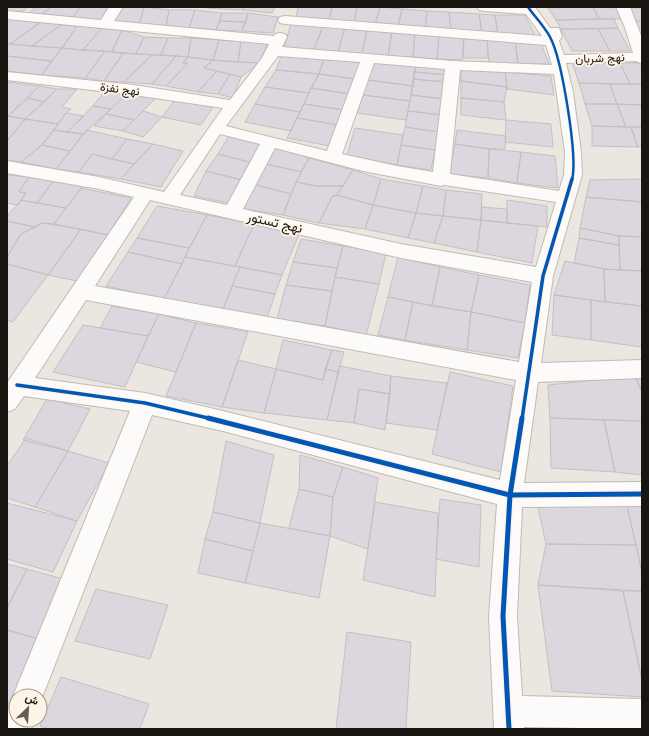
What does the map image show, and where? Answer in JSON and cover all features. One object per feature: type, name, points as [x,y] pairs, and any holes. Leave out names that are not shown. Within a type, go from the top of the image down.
[{"type":"street","points":[[105,26],[116,7]]},
{"type":"street","points":[[484,7],[533,8],[557,57],[565,92],[573,152],[572,175],[567,198],[543,276],[510,495],[502,616],[508,720],[642,714]]},
{"type":"street","points":[[623,7],[631,25],[641,58]]},
{"type":"street","points":[[169,198],[216,128],[276,46],[286,14],[557,57]]},
{"type":"street","points":[[7,15],[369,58],[453,65],[557,57]]},
{"type":"street","name":"نهج شربان","points":[[557,57],[641,58]]},
{"type":"street","points":[[333,157],[369,58]]},
{"type":"street","points":[[442,180],[453,65]]},
{"type":"street","name":"نهج نفزة","points":[[7,76],[134,90],[233,105]]},
{"type":"street","points":[[216,128],[363,165],[442,180],[567,198]]},
{"type":"street","points":[[232,212],[270,141]]},
{"type":"street","name":"نهج تستور","points":[[7,167],[99,183],[402,251],[543,276]]},
{"type":"street","points":[[12,394],[82,291],[145,193]]},
{"type":"street","points":[[82,291],[528,373],[642,369]]},
{"type":"street","points":[[12,394],[145,403],[223,421],[510,495],[642,494]]},
{"type":"street","points":[[31,688],[145,403]]},
{"type":"building","points":[[7,7],[28,7],[22,12],[7,11]]},
{"type":"building","points":[[36,7],[51,7],[41,15],[29,13]]},
{"type":"building","points":[[51,7],[80,7],[73,17],[41,15]]},
{"type":"building","points":[[80,7],[113,7],[103,21],[73,17]]},
{"type":"building","points":[[122,7],[144,7],[139,25],[113,23]]},
{"type":"building","points":[[144,7],[169,10],[166,27],[139,25]]},
{"type":"building","points":[[198,7],[221,7],[220,9]]},
{"type":"building","points":[[221,7],[245,7],[243,10],[220,9]]},
{"type":"building","points":[[245,7],[275,7],[272,13],[243,10]]},
{"type":"building","points":[[298,7],[332,7],[329,21],[296,19]]},
{"type":"building","points":[[332,7],[357,7],[354,23],[329,21]]},
{"type":"building","points":[[357,7],[380,7],[375,25],[354,23]]},
{"type":"building","points":[[380,7],[402,9],[398,27],[375,25]]},
{"type":"building","points":[[593,7],[621,8],[627,19],[599,19]]},
{"type":"building","points":[[593,7],[599,19],[556,20],[548,8]]},
{"type":"building","points":[[628,8],[642,8],[642,21],[634,21]]},
{"type":"building","points":[[402,9],[427,11],[425,29],[398,27]]},
{"type":"building","points":[[169,10],[195,10],[189,28],[166,27]]},
{"type":"building","points":[[195,10],[222,13],[216,30],[189,28]]},
{"type":"building","points":[[427,11],[449,12],[451,31],[425,29]]},
{"type":"building","points":[[449,12],[479,14],[482,34],[451,31]]},
{"type":"building","points":[[222,13],[248,13],[246,22],[220,21]]},
{"type":"building","points":[[248,13],[278,17],[273,33],[242,31]]},
{"type":"building","points":[[479,14],[495,15],[498,35],[482,34]]},
{"type":"building","points":[[495,15],[525,15],[537,39],[498,35]]},
{"type":"building","points":[[14,18],[41,22],[10,44],[7,43],[7,23]]},
{"type":"building","points":[[614,19],[618,28],[561,29],[556,20]]},
{"type":"building","points":[[220,21],[246,22],[242,31],[216,30]]},
{"type":"building","points":[[634,21],[642,21],[642,37]]},
{"type":"building","points":[[41,22],[61,25],[32,46],[10,44]]},
{"type":"building","points":[[291,23],[323,26],[314,50],[284,48]]},
{"type":"building","points":[[61,25],[77,26],[62,48],[32,46]]},
{"type":"building","points":[[77,26],[102,28],[83,50],[62,48]]},
{"type":"building","points":[[323,26],[345,27],[338,52],[314,50]]},
{"type":"building","points":[[345,27],[367,30],[362,54],[338,52]]},
{"type":"building","points":[[102,28],[122,30],[112,52],[83,50]]},
{"type":"building","points":[[618,28],[630,51],[610,51],[598,29]]},
{"type":"building","points":[[561,29],[598,29],[610,51],[572,51]]},
{"type":"building","points":[[122,30],[144,37],[136,54],[112,52]]},
{"type":"building","points":[[367,30],[392,31],[388,56],[362,54]]},
{"type":"building","points":[[392,31],[415,32],[413,57],[388,56]]},
{"type":"building","points":[[415,32],[439,34],[437,59],[413,57]]},
{"type":"building","points":[[439,34],[464,36],[462,60],[437,59]]},
{"type":"building","points":[[464,36],[487,37],[488,58],[463,58]]},
{"type":"building","points":[[144,37],[168,38],[161,55],[136,54]]},
{"type":"building","points":[[487,37],[515,40],[518,64],[489,62]]},
{"type":"building","points":[[168,38],[191,38],[188,57],[161,55]]},
{"type":"building","points":[[191,38],[219,40],[213,60],[188,57]]},
{"type":"building","points":[[219,40],[241,41],[238,62],[213,60]]},
{"type":"building","points":[[515,40],[540,41],[549,64],[518,64]]},
{"type":"building","points":[[241,41],[268,43],[259,63],[238,62]]},
{"type":"building","points":[[10,44],[62,48],[51,61],[7,56],[7,46]]},
{"type":"building","points":[[62,48],[105,51],[85,78],[42,75]]},
{"type":"building","points":[[105,51],[123,53],[104,81],[85,78]]},
{"type":"building","points":[[123,53],[152,55],[124,82],[104,81]]},
{"type":"building","points":[[282,54],[324,58],[319,74],[276,70]]},
{"type":"building","points":[[152,55],[176,56],[152,84],[124,82]]},
{"type":"building","points":[[7,56],[51,61],[42,75],[7,71]]},
{"type":"building","points":[[176,56],[188,57],[183,63],[188,63],[166,86],[152,84]]},
{"type":"building","points":[[188,57],[213,60],[204,68],[217,71],[198,92],[166,86],[188,63],[183,63]]},
{"type":"building","points":[[324,58],[362,63],[356,79],[319,74]]},
{"type":"building","points":[[213,60],[259,63],[241,77],[204,68]]},
{"type":"building","points":[[373,61],[416,65],[413,86],[368,80]]},
{"type":"building","points":[[572,62],[620,63],[630,84],[579,83]]},
{"type":"building","points":[[620,63],[641,63],[642,84],[630,84]]},
{"type":"building","points":[[416,65],[448,67],[447,75],[414,72]]},
{"type":"building","points":[[461,69],[505,72],[507,87],[461,81]]},
{"type":"building","points":[[276,70],[319,74],[309,93],[265,87]]},
{"type":"building","points":[[217,71],[230,74],[218,94],[198,92]]},
{"type":"building","points":[[414,72],[447,75],[446,82],[413,79]]},
{"type":"building","points":[[505,72],[551,76],[554,95],[507,89]]},
{"type":"building","points":[[230,74],[241,77],[233,98],[218,94]]},
{"type":"building","points":[[319,74],[356,79],[350,94],[311,88]]},
{"type":"building","points":[[413,79],[446,82],[444,99],[411,95]]},
{"type":"building","points":[[368,80],[413,86],[410,101],[363,95]]},
{"type":"building","points":[[461,81],[507,87],[504,102],[461,98]]},
{"type":"building","points":[[7,82],[39,86],[8,116],[7,116]]},
{"type":"building","points":[[579,83],[610,84],[617,104],[585,104]]},
{"type":"building","points":[[610,84],[642,84],[642,105],[617,104]]},
{"type":"building","points":[[39,86],[57,89],[44,102],[28,98]]},
{"type":"building","points":[[265,87],[309,93],[300,112],[255,104]]},
{"type":"building","points":[[311,88],[350,94],[344,110],[304,104]]},
{"type":"building","points":[[57,89],[77,89],[62,107],[71,109],[58,124],[25,119]]},
{"type":"building","points":[[104,92],[127,93],[111,109],[93,106]]},
{"type":"building","points":[[127,93],[158,96],[134,120],[106,114]]},
{"type":"building","points":[[363,95],[410,101],[406,120],[357,113]]},
{"type":"building","points":[[411,95],[444,99],[442,115],[408,111]]},
{"type":"building","points":[[28,98],[44,102],[25,119],[8,116]]},
{"type":"building","points":[[461,98],[504,102],[506,120],[461,115]]},
{"type":"building","points":[[175,100],[213,107],[201,125],[162,117]]},
{"type":"building","points":[[255,104],[300,112],[291,131],[245,122]]},
{"type":"building","points":[[304,104],[344,110],[339,125],[297,118]]},
{"type":"building","points":[[585,104],[617,104],[626,127],[592,126]]},
{"type":"building","points":[[617,104],[642,105],[642,127],[626,127]]},
{"type":"building","points":[[93,106],[111,109],[83,134],[67,132]]},
{"type":"building","points":[[143,111],[162,117],[143,137],[123,131]]},
{"type":"building","points":[[408,111],[442,115],[439,132],[405,127]]},
{"type":"building","points":[[66,113],[84,116],[67,132],[54,130]]},
{"type":"building","points":[[106,114],[134,120],[123,131],[94,126]]},
{"type":"building","points":[[7,117],[25,119],[7,141]]},
{"type":"building","points":[[297,118],[339,125],[330,146],[287,138]]},
{"type":"building","points":[[25,119],[58,124],[42,145],[21,162],[7,160],[7,141]]},
{"type":"building","points":[[506,120],[551,124],[553,147],[505,142]]},
{"type":"building","points":[[592,126],[631,127],[638,147],[592,146]]},
{"type":"building","points":[[405,127],[439,132],[435,150],[401,145]]},
{"type":"building","points":[[631,127],[642,127],[642,147],[638,147]]},
{"type":"building","points":[[355,128],[403,135],[397,165],[347,155]]},
{"type":"building","points":[[54,130],[83,134],[70,151],[42,145]]},
{"type":"building","points":[[87,130],[127,139],[112,159],[92,154],[79,172],[56,169]]},
{"type":"building","points":[[457,130],[506,136],[505,149],[489,149],[455,144]]},
{"type":"building","points":[[229,136],[263,145],[253,163],[218,154]]},
{"type":"building","points":[[127,139],[153,144],[134,164],[112,159]]},
{"type":"building","points":[[153,144],[183,151],[161,187],[121,179]]},
{"type":"building","points":[[455,144],[489,149],[488,178],[449,174]]},
{"type":"building","points":[[42,145],[70,151],[56,169],[21,162]]},
{"type":"building","points":[[272,145],[309,158],[301,172],[262,163]]},
{"type":"building","points":[[401,145],[435,150],[431,170],[397,165]]},
{"type":"building","points":[[489,149],[521,152],[517,183],[488,178]]},
{"type":"building","points":[[521,152],[555,156],[558,188],[517,183]]},
{"type":"building","points":[[92,154],[134,164],[121,179],[79,172]]},
{"type":"building","points":[[218,154],[253,163],[246,181],[206,171]]},
{"type":"building","points":[[309,158],[353,170],[343,186],[316,186],[296,182]]},
{"type":"building","points":[[262,163],[301,172],[291,194],[252,184]]},
{"type":"building","points":[[353,170],[381,179],[373,205],[337,195]]},
{"type":"building","points":[[206,171],[246,181],[233,204],[194,196]]},
{"type":"building","points":[[7,175],[29,177],[19,192],[26,193],[18,205],[7,203]]},
{"type":"building","points":[[29,177],[54,180],[37,203],[21,200],[26,193],[19,192]]},
{"type":"building","points":[[381,179],[423,186],[416,213],[373,205]]},
{"type":"building","points":[[642,179],[642,202],[586,197],[590,180]]},
{"type":"building","points":[[54,180],[85,184],[66,208],[37,203]]},
{"type":"building","points":[[296,182],[316,186],[343,186],[337,195],[332,197],[319,223],[283,215]]},
{"type":"building","points":[[252,184],[291,194],[283,215],[238,208]]},
{"type":"building","points":[[423,186],[446,190],[443,216],[416,213]]},
{"type":"building","points":[[81,188],[131,198],[108,235],[54,224]]},
{"type":"building","points":[[446,190],[482,194],[481,220],[443,216]]},
{"type":"building","points":[[337,195],[373,205],[365,229],[319,223],[332,197]]},
{"type":"building","points":[[586,197],[642,202],[642,237],[619,236],[580,228]]},
{"type":"building","points":[[21,200],[66,208],[54,224],[42,223],[35,227],[7,221],[7,216]]},
{"type":"building","points":[[507,200],[547,206],[547,227],[507,223]]},
{"type":"building","points":[[373,205],[416,213],[408,238],[365,229]]},
{"type":"building","points":[[157,206],[207,215],[189,248],[137,238]]},
{"type":"building","points":[[482,207],[507,209],[507,223],[481,220]]},
{"type":"building","points":[[416,213],[443,216],[434,243],[408,238]]},
{"type":"building","points":[[207,215],[254,224],[235,266],[185,257]]},
{"type":"building","points":[[443,216],[481,220],[477,252],[434,243]]},
{"type":"building","points":[[481,220],[538,226],[532,263],[477,252]]},
{"type":"building","points":[[7,221],[35,227],[21,234],[8,255],[7,264]]},
{"type":"building","points":[[42,223],[81,229],[48,275],[7,264],[8,255],[21,234]]},
{"type":"building","points":[[254,224],[299,234],[282,275],[235,266]]},
{"type":"building","points":[[580,228],[619,236],[619,245],[579,238]]},
{"type":"building","points":[[81,229],[108,235],[77,281],[48,275]]},
{"type":"building","points":[[619,236],[642,237],[642,271],[620,270]]},
{"type":"building","points":[[137,238],[189,248],[182,264],[128,252]]},
{"type":"building","points":[[579,238],[619,245],[620,270],[604,269],[574,263]]},
{"type":"building","points":[[301,239],[343,246],[337,268],[293,262]]},
{"type":"building","points":[[343,246],[386,253],[379,284],[335,277]]},
{"type":"building","points":[[128,252],[182,264],[164,299],[106,286]]},
{"type":"building","points":[[185,257],[240,267],[222,312],[164,299]]},
{"type":"building","points":[[398,257],[440,267],[432,306],[388,297]]},
{"type":"building","points":[[565,261],[604,269],[605,302],[554,295]]},
{"type":"building","points":[[293,262],[337,268],[332,291],[286,285]]},
{"type":"building","points":[[7,264],[48,275],[13,322],[7,320]]},
{"type":"building","points":[[240,267],[282,275],[275,294],[232,286]]},
{"type":"building","points":[[440,267],[479,275],[471,312],[432,306]]},
{"type":"building","points":[[604,269],[642,271],[642,306],[605,302]]},
{"type":"building","points":[[479,275],[530,285],[525,323],[471,312]]},
{"type":"building","points":[[335,277],[379,284],[366,335],[325,326]]},
{"type":"building","points":[[286,285],[332,291],[325,326],[277,319]]},
{"type":"building","points":[[232,286],[275,294],[267,318],[222,312]]},
{"type":"building","points":[[554,295],[591,300],[591,340],[552,335]]},
{"type":"building","points":[[388,297],[413,302],[405,340],[378,335]]},
{"type":"building","points":[[591,300],[642,306],[642,347],[591,340]]},
{"type":"building","points":[[413,302],[471,312],[467,350],[405,340]]},
{"type":"building","points":[[112,306],[159,314],[148,336],[100,328]]},
{"type":"building","points":[[471,312],[525,323],[518,358],[467,350]]},
{"type":"building","points":[[159,314],[196,323],[176,372],[136,362]]},
{"type":"building","points":[[196,323],[248,332],[222,407],[166,396]]},
{"type":"building","points":[[83,325],[148,336],[125,387],[53,372]]},
{"type":"building","points":[[283,340],[332,350],[323,380],[276,369]]},
{"type":"building","points":[[332,350],[344,352],[338,372],[325,369]]},
{"type":"building","points":[[238,360],[276,369],[264,413],[222,407]]},
{"type":"building","points":[[340,366],[391,376],[390,394],[359,389],[354,423],[327,420]]},
{"type":"building","points":[[276,369],[323,380],[325,369],[338,372],[327,420],[264,413]]},
{"type":"building","points":[[450,372],[513,386],[501,472],[432,454]]},
{"type":"building","points":[[391,376],[447,383],[437,430],[386,423]]},
{"type":"building","points":[[635,376],[642,392],[642,421],[550,418],[548,385]]},
{"type":"building","points":[[635,376],[642,376],[642,392]]},
{"type":"building","points":[[359,389],[390,394],[385,430],[354,423]]},
{"type":"building","points":[[47,399],[90,409],[68,451],[23,440]]},
{"type":"building","points":[[550,418],[604,420],[615,472],[551,468]]},
{"type":"building","points":[[604,420],[642,421],[642,475],[615,472]]},
{"type":"building","points":[[26,438],[68,451],[35,507],[7,498],[7,466]]},
{"type":"building","points":[[226,441],[274,455],[260,523],[213,512]]},
{"type":"building","points":[[68,451],[109,463],[77,521],[35,507]]},
{"type":"building","points":[[300,455],[343,467],[333,497],[299,489]]},
{"type":"building","points":[[343,467],[378,478],[368,549],[330,536],[333,497]]},
{"type":"building","points":[[299,489],[333,497],[330,536],[289,528]]},
{"type":"building","points":[[440,499],[481,505],[479,567],[436,559]]},
{"type":"building","points":[[375,502],[438,513],[435,597],[363,580]]},
{"type":"building","points":[[626,502],[636,545],[546,544],[537,503]]},
{"type":"building","points":[[626,502],[642,503],[642,572],[636,545]]},
{"type":"building","points":[[7,503],[77,521],[53,572],[7,559]]},
{"type":"building","points":[[213,512],[260,523],[253,551],[205,539]]},
{"type":"building","points":[[260,523],[330,536],[319,598],[245,583]]},
{"type":"building","points":[[205,539],[253,551],[245,583],[198,573]]},
{"type":"building","points":[[546,544],[636,545],[642,572],[642,591],[538,585]]},
{"type":"building","points":[[7,564],[27,569],[7,608]]},
{"type":"building","points":[[27,569],[67,580],[39,639],[7,630],[7,608]]},
{"type":"building","points":[[538,585],[623,591],[642,680],[642,697],[552,691]]},
{"type":"building","points":[[96,589],[168,605],[150,659],[75,641]]},
{"type":"building","points":[[623,591],[642,591],[642,680]]},
{"type":"building","points":[[7,630],[39,639],[16,688],[8,688],[7,707]]},
{"type":"building","points":[[347,632],[411,642],[406,729],[336,729]]},
{"type":"building","points":[[61,677],[149,704],[140,729],[50,729],[47,728],[48,728],[48,707]]},
{"type":"cycle path","points":[[509,729],[503,616],[510,495],[543,276],[573,175],[573,152],[565,92],[558,59],[550,37],[528,7]]},
{"type":"cycle path","points":[[17,385],[145,403],[223,421],[510,495],[642,494]]}]
